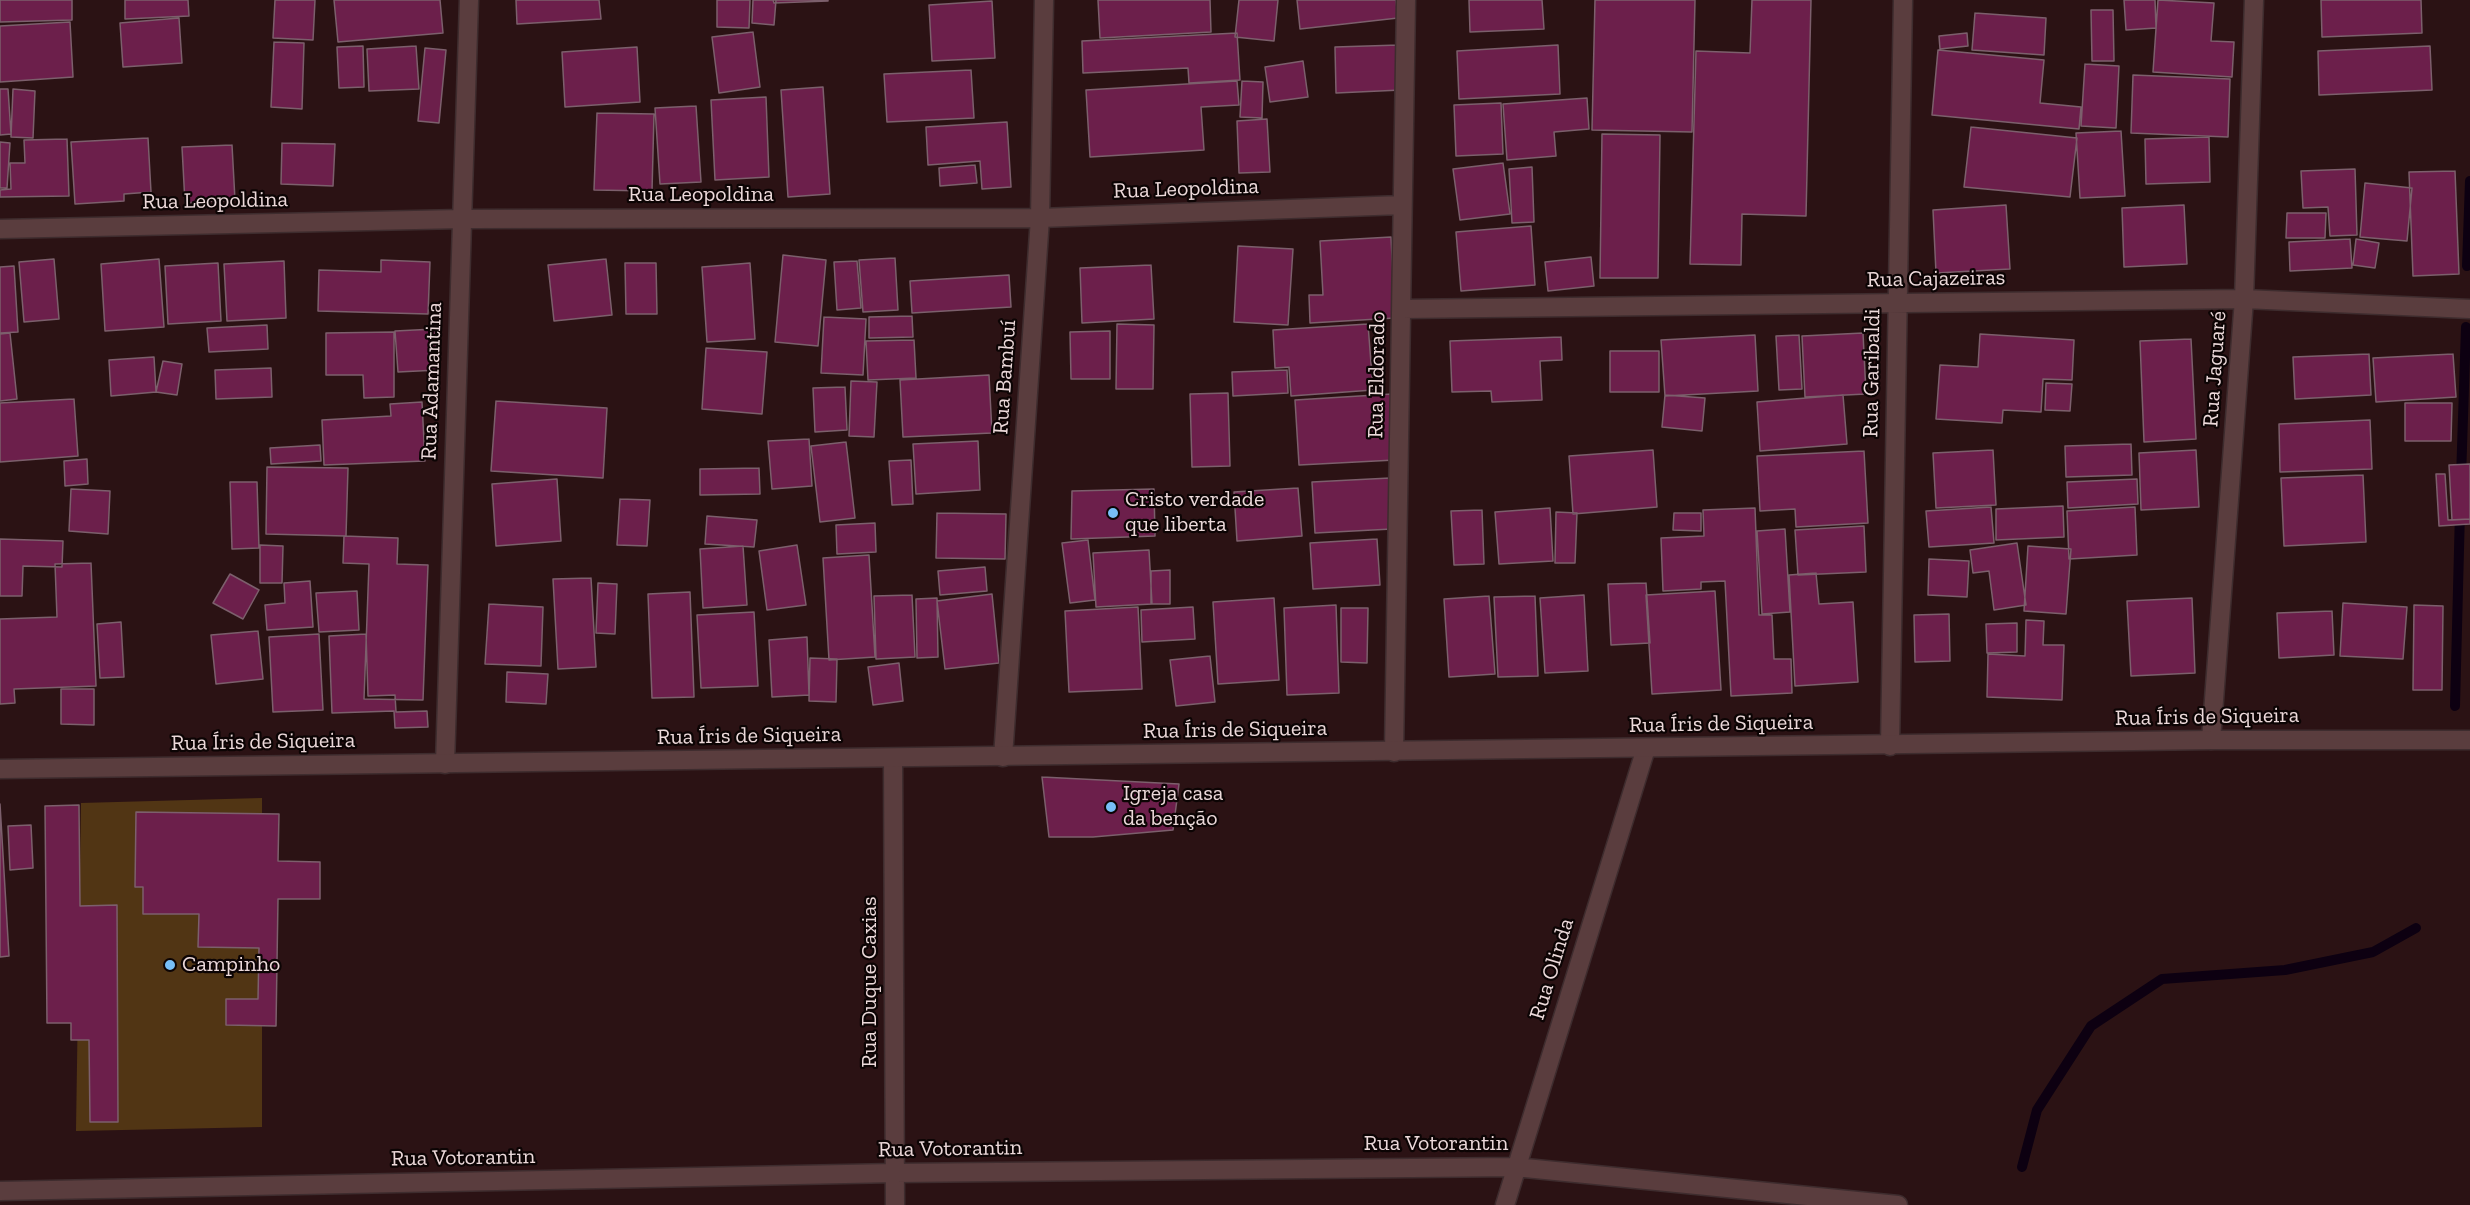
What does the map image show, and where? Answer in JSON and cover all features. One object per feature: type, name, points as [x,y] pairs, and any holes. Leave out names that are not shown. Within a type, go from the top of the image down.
[{"type":"street","name":"Rua Adamantina","points":[[445,764],[469,0]]},
{"type":"street","name":"Rua Bambuí","points":[[1003,757],[1040,218],[1044,0]]},
{"type":"street","name":"Rua Eldorado","points":[[1394,752],[1406,0]]},
{"type":"street","name":"Rua Garibaldi","points":[[1890,746],[1903,0]]},
{"type":"street","name":"Rua Jaguaré","points":[[2211,740],[2244,299],[2254,0]]},
{"type":"street","name":"Rua Leopoldina","points":[[0,229],[461,219],[1040,218],[1402,205]]},
{"type":"street","name":"Rua Cajazeiras","points":[[1402,309],[2244,299],[2470,309]]},
{"type":"street","name":"Rua Íris de Siqueira","points":[[0,769],[2211,740],[2470,740]]},
{"type":"street","name":"Rua Olinda","points":[[1505,1205],[1646,748]]},
{"type":"street","name":"Rua Duque Caxias","points":[[893,759],[895,1205]]},
{"type":"street","name":"Rua Votorantin","points":[[0,1191],[895,1173],[1515,1167],[1898,1205]]},
{"type":"shaded area","name":"Campinho","points":[[262,798],[262,1127],[76,1131],[81,803]]},
{"type":"building","points":[[0,0],[72,0],[72,20],[0,22]]},
{"type":"building","points":[[125,0],[188,0],[189,16],[125,19]]},
{"type":"building","points":[[275,0],[315,0],[313,40],[273,38]]},
{"type":"building","points":[[334,0],[440,0],[443,33],[338,42]]},
{"type":"building","points":[[516,0],[599,0],[601,19],[517,24]]},
{"type":"building","points":[[717,0],[750,0],[749,28],[717,27]]},
{"type":"building","points":[[753,0],[776,0],[774,25],[752,23]]},
{"type":"building","points":[[773,0],[828,0],[828,1],[774,3]]},
{"type":"building","points":[[1098,0],[1210,0],[1211,32],[1100,38]]},
{"type":"building","points":[[1239,0],[1278,0],[1274,41],[1235,37]]},
{"type":"building","points":[[1297,0],[1396,0],[1398,18],[1300,29]]},
{"type":"building","points":[[1469,0],[1542,0],[1544,29],[1470,32]]},
{"type":"building","points":[[1595,0],[1695,0],[1692,132],[1592,130]]},
{"type":"building","points":[[1752,0],[1811,0],[1806,216],[1742,214],[1741,265],[1690,264],[1696,51],[1750,53]]},
{"type":"building","points":[[2124,0],[2155,0],[2156,28],[2126,30]]},
{"type":"building","points":[[2158,0],[2214,3],[2211,41],[2234,42],[2232,77],[2153,72]]},
{"type":"building","points":[[2321,0],[2421,0],[2422,33],[2322,37]]},
{"type":"building","points":[[992,1],[995,58],[932,61],[929,5]]},
{"type":"building","points":[[2091,10],[2113,10],[2114,61],[2092,61]]},
{"type":"building","points":[[1975,13],[2046,18],[2044,55],[1972,50]]},
{"type":"building","points":[[179,18],[182,63],[123,67],[120,23]]},
{"type":"building","points":[[70,22],[73,77],[0,82],[0,26]]},
{"type":"building","points":[[753,32],[760,87],[719,93],[712,37]]},
{"type":"building","points":[[1237,33],[1240,80],[1189,83],[1188,68],[1083,73],[1082,41]]},
{"type":"building","points":[[1967,33],[1968,46],[1940,49],[1939,36]]},
{"type":"building","points":[[274,42],[304,43],[302,109],[271,107]]},
{"type":"building","points":[[1399,45],[1401,90],[1336,93],[1335,47]]},
{"type":"building","points":[[1558,45],[1560,94],[1459,99],[1457,51]]},
{"type":"building","points":[[363,46],[364,87],[339,88],[337,47]]},
{"type":"building","points":[[416,46],[419,89],[369,91],[367,49]]},
{"type":"building","points":[[2430,46],[2432,90],[2319,95],[2318,51]]},
{"type":"building","points":[[637,47],[640,102],[565,107],[562,52]]},
{"type":"building","points":[[425,48],[446,50],[439,123],[418,121]]},
{"type":"building","points":[[1938,50],[2044,60],[2040,103],[2081,107],[2079,129],[1932,115]]},
{"type":"building","points":[[1303,61],[1308,97],[1270,102],[1265,67]]},
{"type":"building","points":[[2085,64],[2119,66],[2116,128],[2081,126]]},
{"type":"building","points":[[971,70],[974,118],[887,122],[884,74]]},
{"type":"building","points":[[2133,75],[2230,79],[2228,137],[2131,133]]},
{"type":"building","points":[[1237,81],[1239,105],[1201,107],[1204,150],[1090,157],[1086,90]]},
{"type":"building","points":[[1242,81],[1263,82],[1262,118],[1240,117]]},
{"type":"building","points":[[823,87],[830,194],[788,197],[781,90]]},
{"type":"building","points":[[0,89],[8,89],[11,134],[0,135]]},
{"type":"building","points":[[13,89],[35,91],[33,138],[11,137]]},
{"type":"building","points":[[766,97],[769,177],[715,180],[711,100]]},
{"type":"building","points":[[1587,98],[1589,129],[1554,132],[1556,156],[1507,160],[1503,104]]},
{"type":"building","points":[[1501,103],[1503,154],[1456,156],[1454,105]]},
{"type":"building","points":[[696,106],[701,182],[660,184],[655,108]]},
{"type":"building","points":[[597,113],[654,114],[652,191],[594,190]]},
{"type":"building","points":[[1267,119],[1270,172],[1239,173],[1237,121]]},
{"type":"building","points":[[1007,122],[1011,187],[982,189],[980,161],[928,165],[926,127]]},
{"type":"building","points":[[1971,127],[2077,138],[2070,197],[1964,187]]},
{"type":"building","points":[[2121,131],[2125,196],[2080,198],[2076,133]]},
{"type":"building","points":[[1602,134],[1660,135],[1658,278],[1600,278]]},
{"type":"building","points":[[2209,137],[2210,182],[2146,184],[2145,139]]},
{"type":"building","points":[[148,138],[151,192],[124,194],[124,201],[75,204],[71,142]]},
{"type":"building","points":[[67,139],[69,196],[0,197],[0,190],[11,189],[10,163],[25,163],[24,140]]},
{"type":"building","points":[[0,142],[10,143],[7,188],[0,188]]},
{"type":"building","points":[[282,143],[335,144],[333,186],[281,184]]},
{"type":"building","points":[[232,145],[235,200],[185,203],[182,147]]},
{"type":"building","points":[[1503,163],[1510,214],[1460,220],[1453,169]]},
{"type":"building","points":[[975,165],[977,183],[940,186],[939,168]]},
{"type":"building","points":[[1532,167],[1534,222],[1512,223],[1509,169]]},
{"type":"building","points":[[2355,169],[2357,235],[2330,236],[2328,207],[2303,208],[2301,171]]},
{"type":"building","points":[[2455,171],[2459,274],[2413,276],[2409,172]]},
{"type":"building","points":[[2365,183],[2412,188],[2407,241],[2360,237]]},
{"type":"building","points":[[2006,205],[2010,269],[1936,273],[1933,210]]},
{"type":"building","points":[[2184,205],[2187,264],[2124,267],[2122,208]]},
{"type":"building","points":[[2287,213],[2326,213],[2325,238],[2286,238]]},
{"type":"building","points":[[1531,226],[1535,285],[1461,291],[1456,232]]},
{"type":"building","points":[[1391,237],[1395,318],[1310,323],[1309,295],[1323,295],[1320,241]]},
{"type":"building","points":[[2350,239],[2352,268],[2290,271],[2289,242]]},
{"type":"building","points":[[2356,239],[2379,243],[2375,268],[2353,265]]},
{"type":"building","points":[[1238,246],[1293,249],[1288,325],[1234,322]]},
{"type":"building","points":[[783,255],[826,260],[818,346],[775,342]]},
{"type":"building","points":[[1591,257],[1594,286],[1548,291],[1545,262]]},
{"type":"building","points":[[895,258],[898,310],[863,312],[859,260]]},
{"type":"building","points":[[54,259],[59,319],[24,322],[19,262]]},
{"type":"building","points":[[159,259],[164,327],[105,331],[101,264]]},
{"type":"building","points":[[606,259],[612,315],[554,321],[548,265]]},
{"type":"building","points":[[381,260],[430,262],[428,314],[318,311],[319,270],[381,272]]},
{"type":"building","points":[[284,261],[286,318],[227,321],[224,264]]},
{"type":"building","points":[[857,261],[861,308],[837,310],[834,262]]},
{"type":"building","points":[[218,263],[221,321],[168,324],[165,266]]},
{"type":"building","points":[[625,263],[656,263],[657,314],[626,314]]},
{"type":"building","points":[[750,263],[755,339],[707,342],[702,267]]},
{"type":"building","points":[[1151,265],[1154,319],[1082,323],[1080,268]]},
{"type":"building","points":[[14,266],[18,332],[0,333],[0,267]]},
{"type":"building","points":[[1009,275],[1011,307],[912,313],[910,281]]},
{"type":"building","points":[[912,316],[913,337],[869,338],[869,317]]},
{"type":"building","points":[[824,317],[866,319],[863,375],[821,373]]},
{"type":"building","points":[[1117,324],[1154,325],[1153,389],[1116,389]]},
{"type":"building","points":[[1368,324],[1373,390],[1291,396],[1289,367],[1275,368],[1273,330]]},
{"type":"building","points":[[267,325],[268,349],[209,352],[207,328]]},
{"type":"building","points":[[435,329],[438,370],[398,372],[395,331]]},
{"type":"building","points":[[1110,331],[1110,379],[1071,379],[1070,332]]},
{"type":"building","points":[[394,332],[394,397],[364,398],[363,375],[326,375],[326,333]]},
{"type":"building","points":[[10,333],[17,399],[0,401],[0,334]]},
{"type":"building","points":[[1863,333],[1866,394],[1805,397],[1802,336]]},
{"type":"building","points":[[1980,334],[2074,340],[2072,380],[2043,379],[2041,412],[2003,410],[2002,423],[1936,419],[1940,365],[1978,367]]},
{"type":"building","points":[[1755,335],[1758,391],[1665,396],[1661,340]]},
{"type":"building","points":[[1799,335],[1802,389],[1779,390],[1776,336]]},
{"type":"building","points":[[1561,337],[1562,360],[1540,361],[1542,400],[1492,402],[1491,391],[1452,392],[1450,341]]},
{"type":"building","points":[[2191,339],[2196,439],[2144,442],[2140,341]]},
{"type":"building","points":[[914,340],[916,378],[868,380],[866,341]]},
{"type":"building","points":[[706,348],[767,352],[762,414],[702,409]]},
{"type":"building","points":[[1610,351],[1659,351],[1659,392],[1610,392]]},
{"type":"building","points":[[2369,354],[2371,395],[2295,399],[2293,357]]},
{"type":"building","points":[[2453,354],[2456,397],[2376,402],[2373,358]]},
{"type":"building","points":[[154,357],[156,392],[111,396],[109,360]]},
{"type":"building","points":[[163,361],[182,364],[177,395],[156,392]]},
{"type":"building","points":[[271,368],[272,397],[216,399],[215,370]]},
{"type":"building","points":[[1287,370],[1288,393],[1233,396],[1232,372]]},
{"type":"building","points":[[989,375],[992,433],[903,437],[900,380]]},
{"type":"building","points":[[851,381],[877,382],[874,437],[849,436]]},
{"type":"building","points":[[2046,383],[2072,384],[2070,411],[2045,410]]},
{"type":"building","points":[[845,387],[847,430],[815,432],[813,388]]},
{"type":"building","points":[[1228,393],[1230,466],[1192,467],[1190,394]]},
{"type":"building","points":[[1392,394],[1395,460],[1299,465],[1295,400]]},
{"type":"building","points":[[1665,395],[1705,398],[1702,431],[1662,427]]},
{"type":"building","points":[[1843,395],[1847,444],[1760,451],[1757,402]]},
{"type":"building","points":[[74,399],[78,456],[0,462],[0,403]]},
{"type":"building","points":[[496,401],[607,408],[603,478],[491,471]]},
{"type":"building","points":[[422,402],[425,461],[324,465],[322,420],[391,416],[390,404]]},
{"type":"building","points":[[2405,403],[2452,403],[2451,441],[2405,441]]},
{"type":"building","points":[[2370,420],[2372,469],[2280,472],[2279,424]]},
{"type":"building","points":[[809,439],[812,486],[772,489],[768,441]]},
{"type":"building","points":[[978,441],[980,490],[916,494],[913,444]]},
{"type":"building","points":[[846,442],[855,518],[820,522],[811,446]]},
{"type":"building","points":[[2131,444],[2132,475],[2066,477],[2065,446]]},
{"type":"building","points":[[320,445],[321,461],[271,464],[270,448]]},
{"type":"building","points":[[1653,450],[1657,507],[1573,514],[1569,456]]},
{"type":"building","points":[[1993,450],[1996,505],[1936,508],[1933,453]]},
{"type":"building","points":[[2196,450],[2199,507],[2141,510],[2139,453]]},
{"type":"building","points":[[1864,451],[1868,523],[1796,527],[1795,509],[1760,511],[1757,456]]},
{"type":"building","points":[[87,459],[88,484],[65,486],[64,461]]},
{"type":"building","points":[[911,460],[913,504],[892,505],[889,461]]},
{"type":"building","points":[[2470,464],[2470,519],[2452,520],[2449,465]]},
{"type":"building","points":[[267,467],[348,468],[346,536],[266,534]]},
{"type":"building","points":[[759,468],[760,494],[700,495],[700,469]]},
{"type":"building","points":[[2436,474],[2445,474],[2448,520],[2470,519],[2470,524],[2439,526]]},
{"type":"building","points":[[2363,475],[2366,542],[2284,546],[2281,478]]},
{"type":"building","points":[[1390,478],[1392,529],[1315,533],[1312,482]]},
{"type":"building","points":[[557,479],[561,541],[496,546],[492,484]]},
{"type":"building","points":[[2137,479],[2138,504],[2068,508],[2067,482]]},
{"type":"building","points":[[230,482],[257,482],[259,548],[232,549]]},
{"type":"building","points":[[1298,488],[1302,536],[1237,541],[1234,492]]},
{"type":"building","points":[[71,489],[110,491],[108,534],[69,531]]},
{"type":"building","name":"Cristo verdade que liberta","points":[[1154,489],[1155,536],[1071,539],[1072,491]]},
{"type":"building","points":[[620,499],[650,500],[647,546],[617,545]]},
{"type":"building","points":[[2063,506],[2064,537],[1996,540],[1996,509]]},
{"type":"building","points":[[1991,507],[1994,543],[1929,547],[1926,511]]},
{"type":"building","points":[[2135,507],[2137,555],[2069,559],[2067,511]]},
{"type":"building","points":[[1550,508],[1553,561],[1499,564],[1495,512]]},
{"type":"building","points":[[1755,508],[1759,615],[1772,615],[1774,659],[1791,659],[1792,693],[1731,696],[1725,581],[1701,582],[1701,589],[1663,591],[1661,538],[1704,536],[1703,510]]},
{"type":"building","points":[[1482,510],[1484,564],[1454,565],[1451,511]]},
{"type":"building","points":[[1556,512],[1577,513],[1575,563],[1555,563]]},
{"type":"building","points":[[937,513],[1006,514],[1005,559],[936,558]]},
{"type":"building","points":[[1674,513],[1701,513],[1701,531],[1673,530]]},
{"type":"building","points":[[707,516],[757,520],[754,547],[705,544]]},
{"type":"building","points":[[875,523],[876,552],[837,554],[836,525]]},
{"type":"building","points":[[1864,526],[1866,572],[1798,575],[1795,530]]},
{"type":"building","points":[[1785,529],[1790,612],[1762,614],[1757,531]]},
{"type":"building","points":[[344,536],[398,538],[397,564],[428,565],[423,700],[364,699],[369,564],[343,563]]},
{"type":"building","points":[[0,539],[63,541],[62,567],[23,566],[22,596],[0,596]]},
{"type":"building","points":[[1377,539],[1380,585],[1313,589],[1310,543]]},
{"type":"building","points":[[1088,540],[1095,600],[1070,603],[1062,543]]},
{"type":"building","points":[[2017,543],[2026,605],[1994,610],[1989,571],[1973,573],[1970,550]]},
{"type":"building","points":[[260,545],[283,546],[282,583],[260,583]]},
{"type":"building","points":[[797,545],[806,605],[767,610],[759,551]]},
{"type":"building","points":[[743,546],[747,605],[703,608],[700,549]]},
{"type":"building","points":[[2028,546],[2071,549],[2066,614],[2024,611]]},
{"type":"building","points":[[1149,550],[1152,604],[1096,607],[1093,553]]},
{"type":"building","points":[[869,555],[875,657],[829,660],[823,558]]},
{"type":"building","points":[[1929,559],[1969,561],[1967,597],[1928,595]]},
{"type":"building","points":[[91,563],[96,686],[14,689],[15,703],[0,704],[0,619],[57,617],[55,564]]},
{"type":"building","points":[[985,567],[987,591],[940,595],[938,571]]},
{"type":"building","points":[[1170,570],[1170,604],[1151,604],[1151,571]]},
{"type":"building","points":[[1816,573],[1819,604],[1853,602],[1858,682],[1795,686],[1789,575]]},
{"type":"building","points":[[230,574],[259,590],[243,619],[213,603]]},
{"type":"building","points":[[591,578],[596,667],[558,669],[553,579]]},
{"type":"building","points":[[310,581],[313,627],[267,630],[265,605],[285,603],[284,583]]},
{"type":"building","points":[[598,583],[617,584],[615,634],[596,633]]},
{"type":"building","points":[[1646,583],[1650,643],[1611,645],[1608,584]]},
{"type":"building","points":[[357,591],[359,630],[319,632],[316,593]]},
{"type":"building","points":[[1715,591],[1721,690],[1652,694],[1646,595]]},
{"type":"building","points":[[690,592],[694,697],[652,698],[648,594]]},
{"type":"building","points":[[992,594],[999,663],[945,669],[937,601]]},
{"type":"building","points":[[912,595],[915,657],[876,659],[874,596]]},
{"type":"building","points":[[1584,595],[1588,671],[1545,673],[1540,598]]},
{"type":"building","points":[[1489,596],[1495,674],[1449,677],[1444,599]]},
{"type":"building","points":[[1535,596],[1538,676],[1498,677],[1494,597]]},
{"type":"building","points":[[937,598],[938,657],[917,658],[916,599]]},
{"type":"building","points":[[1274,598],[1279,680],[1218,684],[1213,602]]},
{"type":"building","points":[[2192,598],[2195,673],[2131,676],[2127,601]]},
{"type":"building","points":[[2343,603],[2407,607],[2403,659],[2340,656]]},
{"type":"building","points":[[489,604],[543,607],[541,666],[485,664]]},
{"type":"building","points":[[1336,605],[1339,693],[1287,695],[1284,608]]},
{"type":"building","points":[[2414,605],[2443,606],[2442,690],[2413,690]]},
{"type":"building","points":[[1138,607],[1142,689],[1069,692],[1065,611]]},
{"type":"building","points":[[1193,607],[1195,639],[1142,642],[1141,610]]},
{"type":"building","points":[[1341,608],[1368,608],[1367,663],[1341,662]]},
{"type":"building","points":[[2332,611],[2334,655],[2279,658],[2277,613]]},
{"type":"building","points":[[754,612],[758,686],[701,688],[697,615]]},
{"type":"building","points":[[1949,614],[1950,661],[1915,662],[1914,615]]},
{"type":"building","points":[[2026,620],[2044,621],[2043,645],[2064,645],[2062,700],[1987,697],[1988,654],[2025,656]]},
{"type":"building","points":[[121,622],[124,677],[100,678],[97,624]]},
{"type":"building","points":[[2017,623],[2017,652],[1987,653],[1986,624]]},
{"type":"building","points":[[258,631],[263,679],[216,684],[211,635]]},
{"type":"building","points":[[319,634],[323,710],[273,712],[269,637]]},
{"type":"building","points":[[366,634],[368,696],[395,695],[396,712],[427,711],[428,727],[395,728],[394,711],[332,713],[329,636]]},
{"type":"building","points":[[807,637],[809,695],[772,697],[769,640]]},
{"type":"building","points":[[1210,656],[1215,702],[1176,706],[1170,660]]},
{"type":"building","points":[[810,658],[837,659],[836,702],[809,701]]},
{"type":"building","points":[[899,663],[903,701],[873,705],[868,667]]},
{"type":"building","points":[[507,672],[548,674],[546,704],[506,702]]},
{"type":"building","points":[[61,689],[94,689],[94,725],[61,724]]},
{"type":"building","name":"Igreja casa da benção","points":[[1042,777],[1179,784],[1173,830],[1093,837],[1049,837]]},
{"type":"building","points":[[0,804],[9,956],[0,957]]},
{"type":"building","points":[[79,805],[80,906],[117,905],[118,1122],[90,1122],[89,1040],[71,1040],[71,1023],[47,1023],[45,806]]},
{"type":"building","points":[[136,812],[279,814],[278,861],[320,862],[320,899],[278,899],[276,1026],[226,1025],[226,999],[258,999],[259,948],[198,947],[199,914],[143,914],[143,887],[135,887]]},
{"type":"building","points":[[31,825],[33,868],[10,870],[8,826]]},
{"type":"waterway","points":[[2467,266],[2470,181]]},
{"type":"waterway","points":[[2461,478],[2466,327]]},
{"type":"waterway","points":[[2455,706],[2460,511]]},
{"type":"waterway","points":[[2022,1167],[2037,1110],[2091,1026],[2162,979],[2285,970],[2373,952],[2416,928]]},
{"type":"place","name":"Cristo verdade que liberta","points":[[1113,513]]},
{"type":"place","name":"Igreja casa da benção","points":[[1111,807]]},
{"type":"place","name":"Campinho","points":[[170,965]]}]
